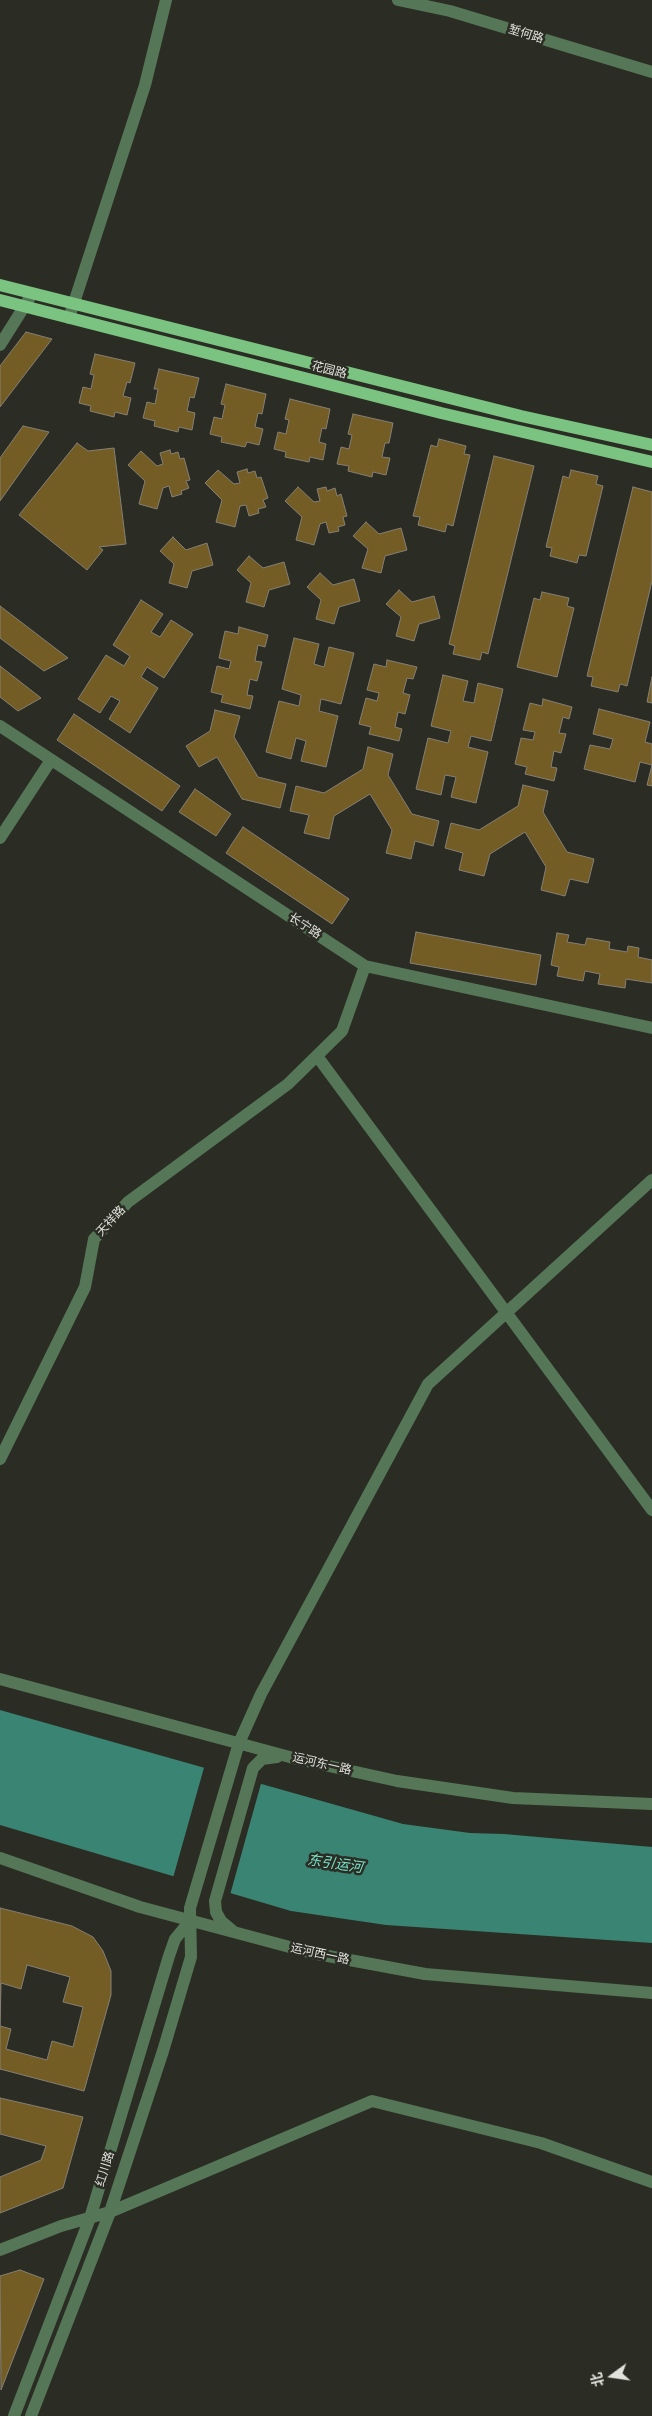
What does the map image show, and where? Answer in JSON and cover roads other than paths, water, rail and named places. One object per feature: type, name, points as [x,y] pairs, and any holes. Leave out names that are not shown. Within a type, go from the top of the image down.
[{"type":"main road","name":"花园路","points":[[0,284],[521,416],[652,445]]},
{"type":"main road","name":"花园路","points":[[0,300],[441,413],[652,462]]},
{"type":"street","points":[[69,318],[145,85],[166,0]]},
{"type":"street","name":"堑何路","points":[[398,0],[450,11],[652,72]]},
{"type":"street","points":[[0,346],[32,292]]},
{"type":"street","name":"长宁路","points":[[0,726],[365,966],[652,1028]]},
{"type":"street","points":[[0,838],[51,760]]},
{"type":"street","name":"天祥路","points":[[0,1459],[85,1286],[94,1240],[128,1202],[288,1084],[342,1032],[365,966]]},
{"type":"street","points":[[317,1056],[652,1510]]},
{"type":"street","name":"红川路","points":[[31,2416],[110,2212],[191,1957],[190,1908],[230,1770],[238,1743],[261,1694],[428,1384],[652,1180]]},
{"type":"street","name":"运河东一路","points":[[0,1679],[297,1759],[397,1781],[513,1798],[652,1804]]},
{"type":"street","points":[[242,1936],[221,1921],[216,1912],[215,1901],[253,1768],[262,1759],[272,1757],[297,1759]]},
{"type":"street","name":"运河西一路","points":[[0,1858],[140,1906],[312,1954],[424,1974],[652,1993]]},
{"type":"street","name":"红川路","points":[[14,2416],[90,2218],[175,1939],[190,1921]]},
{"type":"street","points":[[0,2250],[61,2226],[110,2212],[372,2101],[541,2143],[652,2182]]},
{"type":"water","name":"东引运河","points":[[0,1710],[403,1824],[470,1833],[504,1834],[652,1847],[652,1943],[386,1925],[291,1911],[0,1825]]}]
